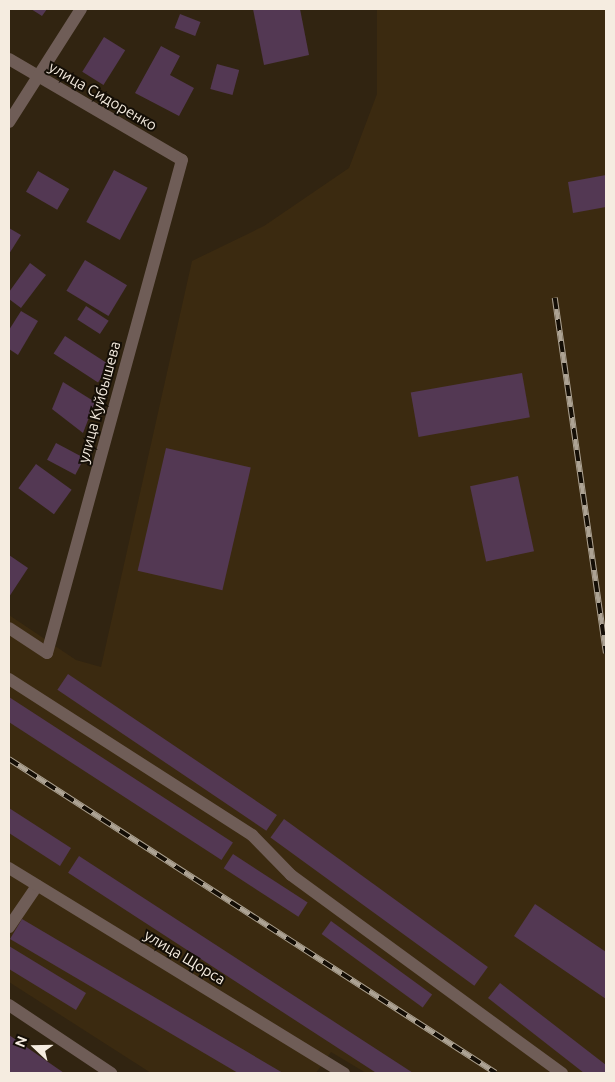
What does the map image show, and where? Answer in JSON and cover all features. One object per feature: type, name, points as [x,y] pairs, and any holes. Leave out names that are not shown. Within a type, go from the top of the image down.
[{"type":"street","points":[[9,122],[81,9]]},
{"type":"street","name":"улица Сидоренко","points":[[9,59],[182,160]]},
{"type":"street","name":"улица Куйбышева","points":[[9,628],[47,653],[182,160]]},
{"type":"street","points":[[9,679],[252,835],[291,875],[562,1073]]},
{"type":"street","name":"улица Щорса","points":[[9,868],[344,1073]]},
{"type":"street","points":[[9,927],[37,886]]},
{"type":"street","points":[[9,1005],[111,1073]]},
{"type":"shaded area","points":[[377,9],[606,9],[606,1073],[366,1073],[331,1052],[316,1073],[151,1073],[9,982],[9,615],[76,660],[101,667],[192,261],[264,226],[349,168],[377,94]]},
{"type":"building","points":[[31,9],[47,9],[42,16]]},
{"type":"building","points":[[253,9],[300,9],[309,55],[264,65]]},
{"type":"building","points":[[180,14],[201,22],[195,36],[175,28]]},
{"type":"building","points":[[104,37],[125,50],[103,85],[82,72]]},
{"type":"building","points":[[161,46],[180,56],[170,75],[194,88],[179,116],[135,93]]},
{"type":"building","points":[[217,64],[239,70],[232,95],[210,89]]},
{"type":"building","points":[[114,170],[148,188],[120,240],[86,222]]},
{"type":"building","points":[[38,171],[69,189],[57,210],[26,192]]},
{"type":"building","points":[[606,175],[606,207],[573,213],[568,182]]},
{"type":"building","points":[[9,228],[21,235],[9,254]]},
{"type":"building","points":[[85,260],[127,285],[108,316],[66,291]]},
{"type":"building","points":[[30,263],[46,275],[21,308],[9,299],[9,292]]},
{"type":"building","points":[[86,306],[109,321],[100,334],[77,319]]},
{"type":"building","points":[[21,311],[38,321],[18,355],[9,349],[9,330]]},
{"type":"building","points":[[65,336],[109,365],[98,382],[54,354]]},
{"type":"building","points":[[522,373],[530,417],[419,437],[411,393]]},
{"type":"building","points":[[63,382],[95,402],[83,433],[52,409]]},
{"type":"building","points":[[56,443],[84,458],[75,475],[47,460]]},
{"type":"building","points":[[166,448],[251,468],[222,590],[138,571]]},
{"type":"building","points":[[36,464],[72,490],[54,514],[18,488]]},
{"type":"building","points":[[518,476],[534,551],[486,562],[470,486]]},
{"type":"building","points":[[9,555],[28,568],[9,597]]},
{"type":"building","points":[[68,674],[277,815],[266,831],[57,690]]},
{"type":"building","points":[[9,697],[233,842],[221,860],[9,722]]},
{"type":"building","points":[[9,808],[71,848],[60,866],[9,833]]},
{"type":"building","points":[[284,819],[488,967],[474,986],[270,838]]},
{"type":"building","points":[[233,854],[308,902],[298,917],[224,868]]},
{"type":"building","points":[[79,856],[413,1073],[376,1073],[68,873]]},
{"type":"building","points":[[535,904],[606,952],[606,999],[514,936]]},
{"type":"building","points":[[22,919],[283,1073],[238,1073],[10,939]]},
{"type":"building","points":[[331,921],[432,994],[423,1007],[322,934]]},
{"type":"building","points":[[9,946],[86,993],[76,1010],[9,969]]},
{"type":"building","points":[[500,983],[606,1065],[606,1073],[584,1073],[488,998]]},
{"type":"building","points":[[9,1035],[64,1073],[9,1073]]},
{"type":"railway","points":[[555,298],[606,653]]},
{"type":"railway","points":[[9,759],[496,1073]]}]
